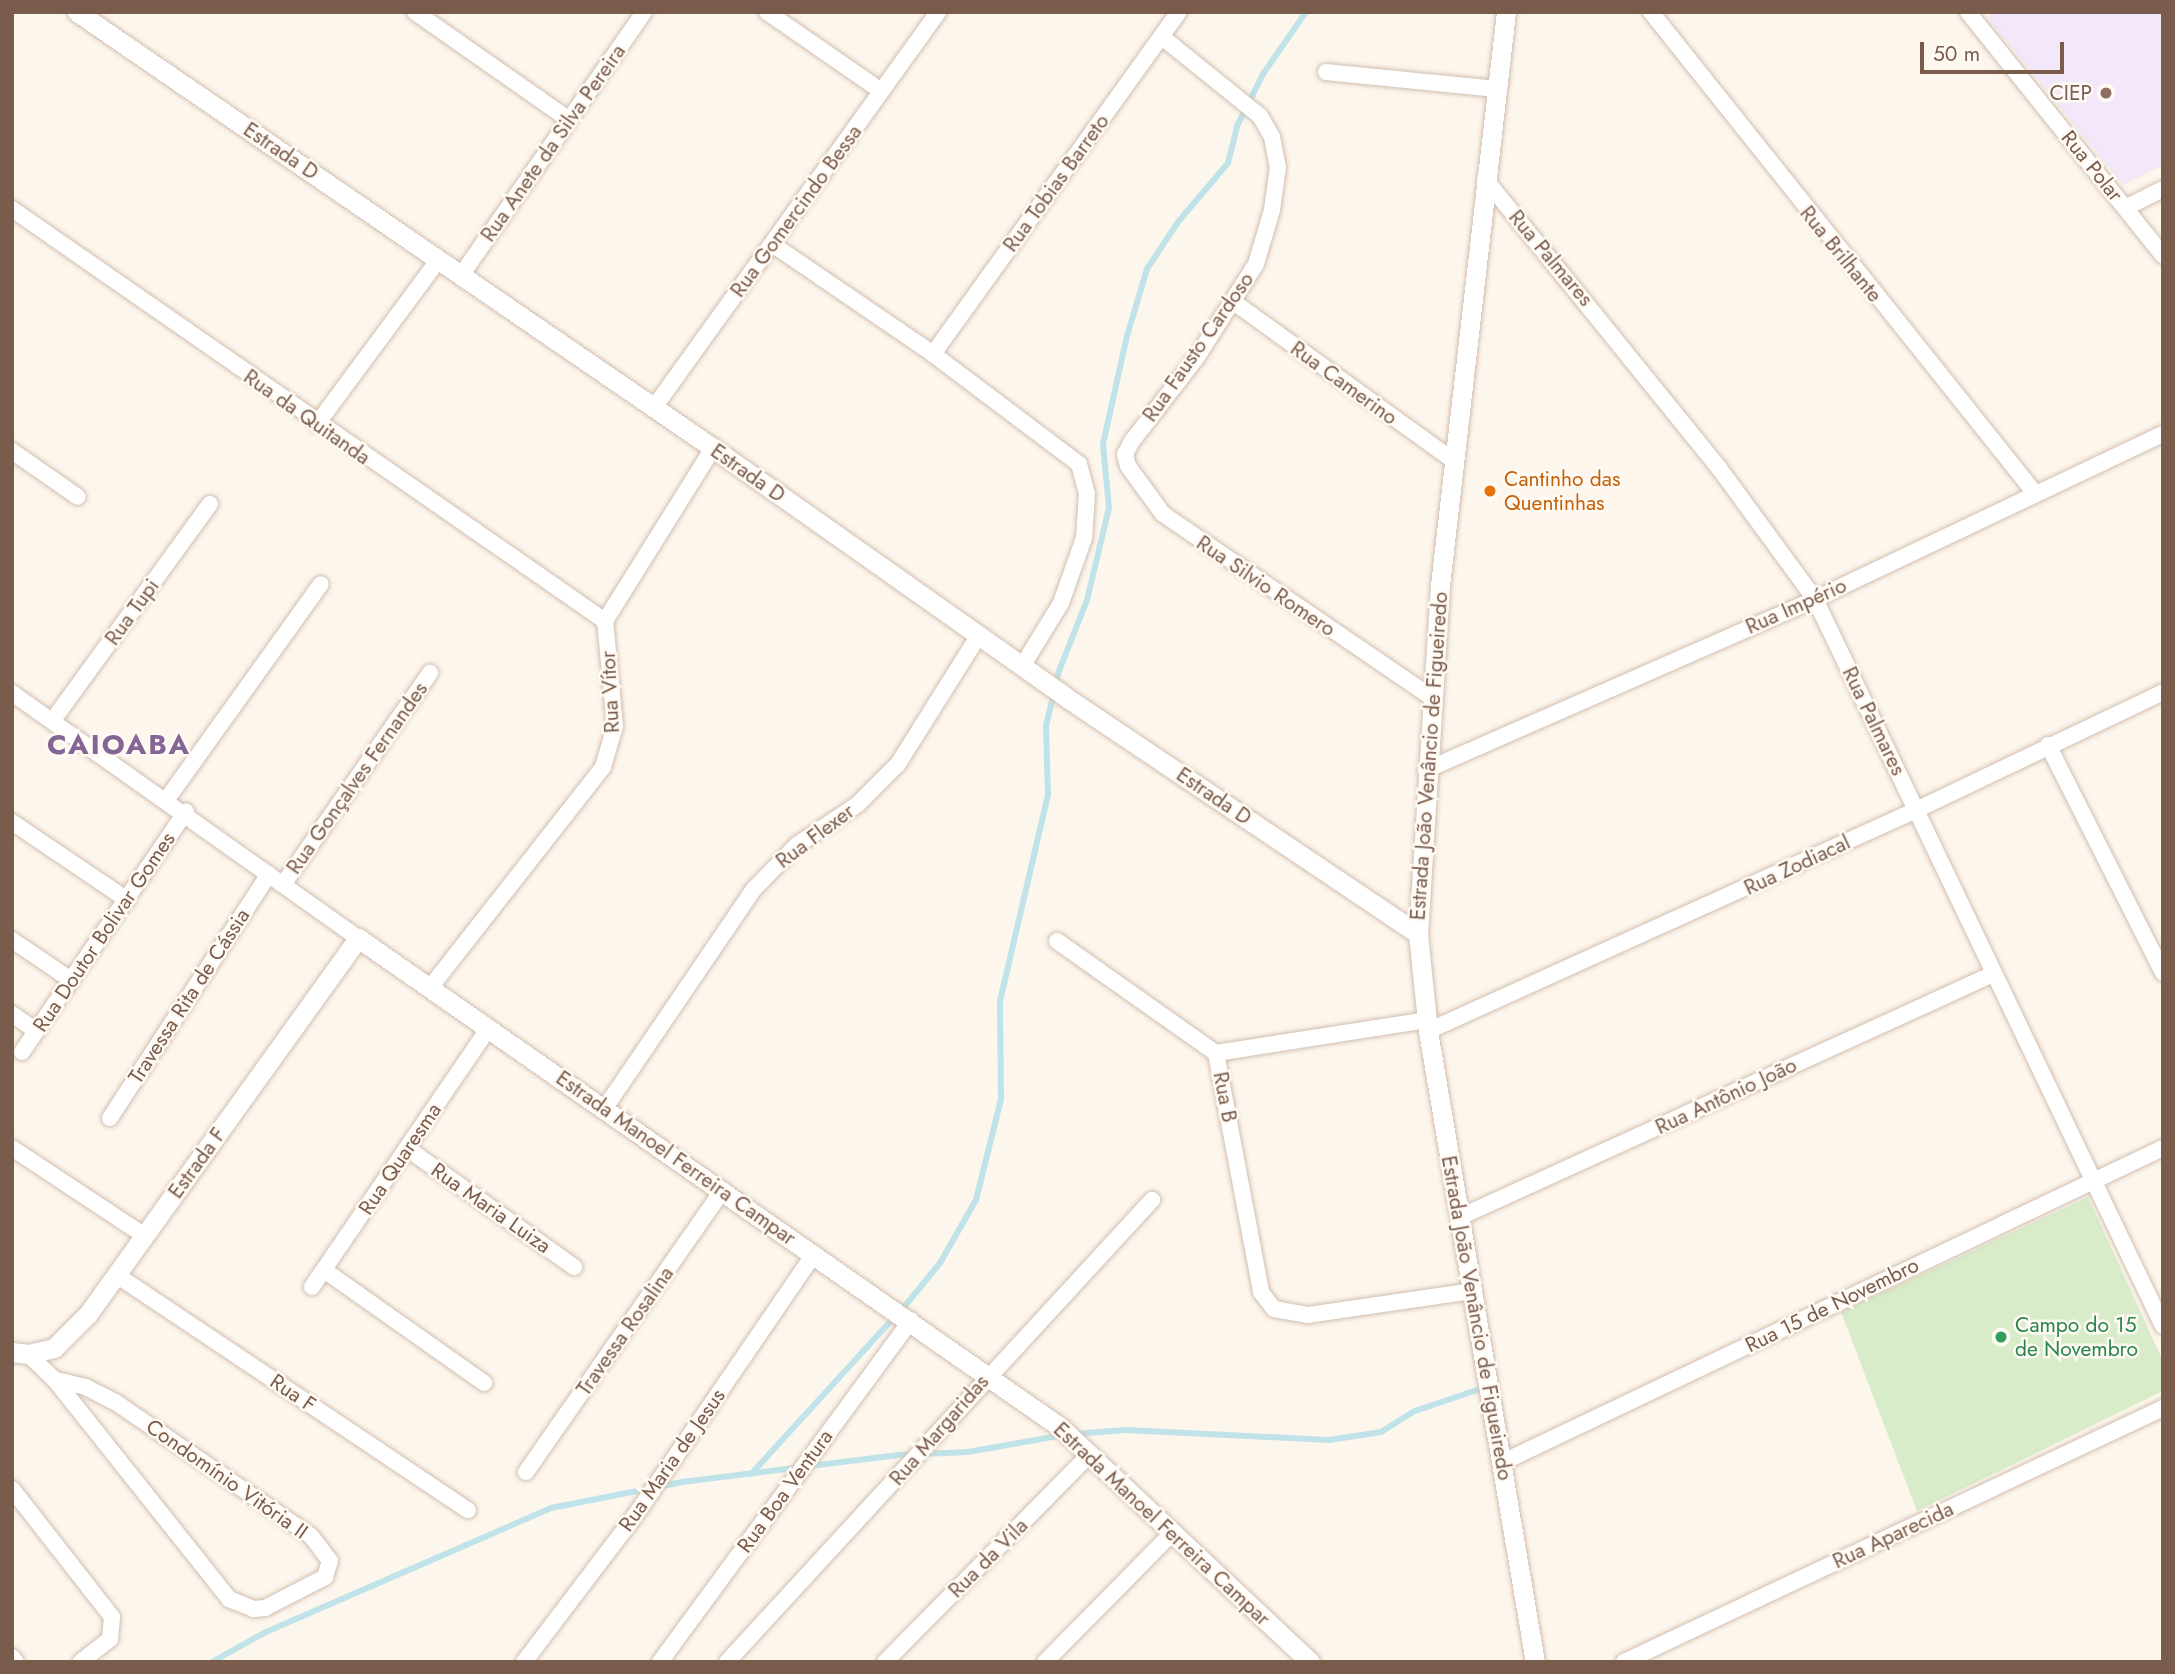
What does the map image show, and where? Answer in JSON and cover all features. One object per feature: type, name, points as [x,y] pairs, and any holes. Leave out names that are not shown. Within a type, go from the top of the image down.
[{"type":"street","name":"Estrada D","points":[[77,12],[461,274],[1064,696],[1418,934]]},
{"type":"street","points":[[415,12],[569,120]]},
{"type":"street","name":"Rua Anete da Silva Pereira","points":[[461,274],[644,12]]},
{"type":"street","points":[[767,12],[881,91]]},
{"type":"street","name":"Rua Gomercindo Bessa","points":[[653,410],[938,12]]},
{"type":"street","name":"Rua Tobias Barreto","points":[[933,354],[1179,12]]},
{"type":"street","name":"Estrada João Venâncio de Figueiredo","points":[[1506,12],[1485,179],[1430,696],[1418,934],[1427,1026],[1535,1662]]},
{"type":"street","name":"Rua Brilhante","points":[[1651,12],[2035,492]]},
{"type":"street","name":"Rua Polar","points":[[1968,12],[2163,255]]},
{"type":"street","name":"Rua Fausto Cardoso","points":[[1125,454],[1235,303],[1256,264],[1275,188],[1276,152],[1259,116],[1162,37]]},
{"type":"street","points":[[1326,72],[1496,89]]},
{"type":"street","name":"Rua Palmares","points":[[1485,179],[1719,468],[1815,599],[1992,975],[2094,1179],[2163,1326]]},
{"type":"street","points":[[2125,208],[2163,189]]},
{"type":"street","name":"Rua da Quitanda","points":[[12,209],[317,424],[605,621]]},
{"type":"street","points":[[772,244],[933,354],[1068,452],[1084,476],[1088,512],[1084,538],[1061,603],[1029,669]]},
{"type":"street","points":[[317,424],[439,259]]},
{"type":"street","name":"Rua Camerino","points":[[1235,303],[1454,461]]},
{"type":"street","name":"Rua Império","points":[[1426,770],[1815,599],[2035,492],[2163,435]]},
{"type":"street","name":"Rua Vítor","points":[[429,989],[610,754],[615,726],[605,621],[713,449]]},
{"type":"street","points":[[12,451],[78,497]]},
{"type":"street","name":"Rua Silvio Romero","points":[[1125,454],[1136,481],[1163,514],[1430,696]]},
{"type":"street","name":"Rua Tupi","points":[[53,720],[210,504]]},
{"type":"street","points":[[167,799],[321,584]]},
{"type":"street","name":"Rua Flexer","points":[[605,1108],[754,890],[797,845],[858,804],[898,764],[979,635]]},
{"type":"street","name":"Rua Gonçalves Fernandes","points":[[284,883],[430,673]]},
{"type":"street","name":"Rua Zodiacal","points":[[1216,1053],[1427,1026],[1916,810],[2163,692]]},
{"type":"street","name":"Estrada Manoel Ferreira Campar","points":[[12,693],[187,812],[358,939],[487,1030],[605,1108],[911,1320],[1060,1427],[1308,1661]]},
{"type":"street","points":[[2048,745],[2163,973]]},
{"type":"street","name":"Rua Doutor Bolivar Gomes","points":[[22,1052],[187,812]]},
{"type":"street","points":[[12,822],[127,900]]},
{"type":"street","name":"Travessa Rita de Cássia","points":[[110,1118],[269,874]]},
{"type":"street","name":"Estrada F","points":[[20,1353],[54,1348],[68,1338],[118,1276],[358,939]]},
{"type":"street","points":[[12,940],[71,980]]},
{"type":"street","name":"Rua B","points":[[1057,942],[1216,1053],[1261,1292],[1274,1309],[1308,1315],[1472,1291]]},
{"type":"street","name":"Rua Antônio João","points":[[1460,1217],[1992,975]]},
{"type":"street","points":[[12,1014],[36,1031]]},
{"type":"street","name":"Rua Quaresma","points":[[312,1287],[487,1030]]},
{"type":"street","points":[[12,1148],[145,1236]]},
{"type":"street","name":"Rua 15 de Novembro","points":[[1501,1462],[2163,1148]]},
{"type":"street","name":"Rua Maria Luiza","points":[[408,1149],[575,1267]]},
{"type":"street","name":"Travessa Rosalina","points":[[526,1472],[723,1191]]},
{"type":"street","name":"Rua Margaridas","points":[[727,1662],[949,1425],[988,1374],[1152,1200]]},
{"type":"street","name":"Rua Maria de Jesus","points":[[524,1662],[634,1517],[814,1254]]},
{"type":"street","points":[[324,1270],[484,1383]]},
{"type":"street","name":"Rua F","points":[[118,1276],[468,1510]]},
{"type":"street","name":"Rua Boa Ventura","points":[[660,1662],[911,1320]]},
{"type":"street","name":"Condomínio Vitória II","points":[[20,1353],[55,1380],[229,1599],[241,1605],[265,1608],[325,1577],[330,1561],[311,1536],[117,1403],[86,1387],[55,1380]]},
{"type":"street","name":"Rua Aparecida","points":[[1624,1662],[2163,1408]]},
{"type":"street","name":"Rua da Vila","points":[[885,1662],[1088,1451]]},
{"type":"street","points":[[12,1489],[112,1617],[110,1639],[81,1662]]},
{"type":"street","points":[[1045,1662],[1173,1531]]},
{"type":"street","points":[[12,1657],[16,1662]]},
{"type":"shaded area","name":"CIEP","points":[[1989,12],[2163,12],[2163,165],[2123,185],[1990,21]]},
{"type":"green space","name":"Campo do 15 de Novembro","points":[[2088,1197],[2163,1361],[2163,1391],[1917,1511],[1841,1312]]},
{"type":"waterway","points":[[751,1474],[909,1301],[940,1263],[976,1200],[1001,1099],[1000,1001],[1048,795],[1046,726],[1059,671],[1087,600],[1109,508],[1103,444],[1127,336],[1147,269],[1178,222],[1228,163],[1237,126],[1263,74],[1306,12]]},
{"type":"waterway","points":[[1073,1434],[1126,1430],[1329,1440],[1381,1432],[1415,1411],[1486,1387]]},
{"type":"waterway","points":[[212,1662],[266,1632],[551,1508],[682,1482],[900,1455],[968,1452],[1063,1435]]},
{"type":"place","name":"CIEP","points":[[2106,93]]},
{"type":"place","name":"Cantinho das Quentinhas","points":[[1490,491]]},
{"type":"place","name":"Campo do 15 de Novembro","points":[[2001,1337]]},
{"type":"district","name":"CAIOABA","points":[[119,745]]}]
